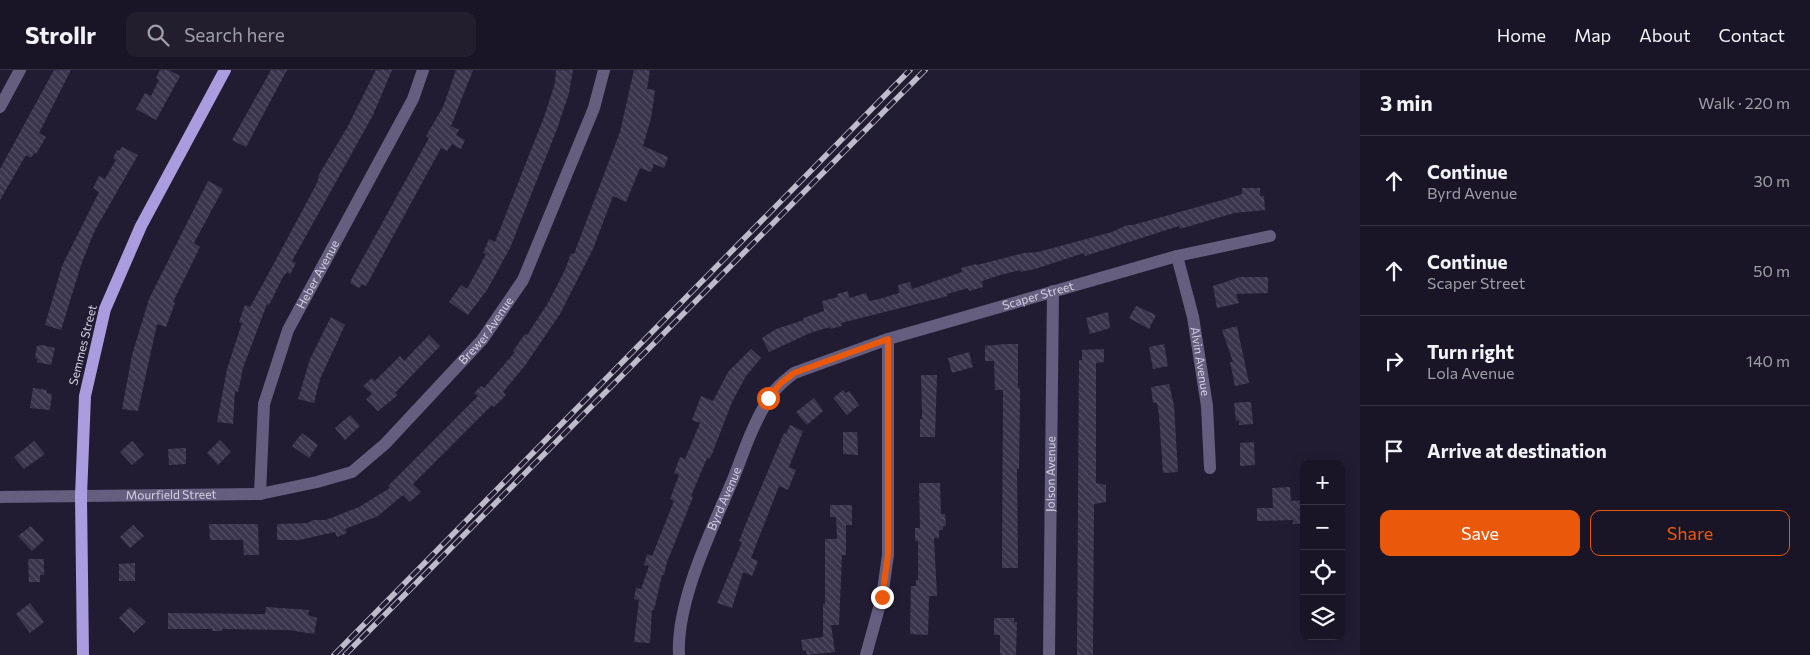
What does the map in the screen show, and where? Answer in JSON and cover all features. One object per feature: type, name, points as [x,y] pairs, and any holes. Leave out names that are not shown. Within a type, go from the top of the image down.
[{"type":"main road","name":"Semmes Street","points":[[83,655],[81,496],[85,396],[105,308],[141,226],[225,70]]},
{"type":"street","points":[[0,107],[20,70]]},
{"type":"street","name":"Heber Avenue","points":[[260,494],[264,404],[288,330],[413,99],[423,70]]},
{"type":"street","name":"Brewer Avenue","points":[[260,494],[317,482],[352,472],[385,444],[482,340],[523,280],[594,108],[604,70]]},
{"type":"street","name":"Scaper Street","points":[[809,366],[888,339],[1053,291],[1178,256],[1270,236]]},
{"type":"street","name":"Alvin Avenue","points":[[1178,256],[1193,317],[1207,406],[1210,468]]},
{"type":"street","name":"Jolson Avenue","points":[[1049,655],[1053,291]]},
{"type":"street","points":[[866,655],[882,597],[888,555],[888,339]]},
{"type":"street","name":"Byrd Avenue","points":[[679,655],[678,643],[686,600],[710,533],[758,418],[768,398],[781,383],[794,373],[809,366]]},
{"type":"street","name":"Mourfield Street","points":[[0,497],[260,494]]},
{"type":"building","points":[[54,70],[71,70],[39,133],[46,137],[36,154],[34,153],[31,158],[26,155],[0,200],[0,169]]},
{"type":"building","points":[[160,70],[169,70],[180,76],[156,120],[136,109],[145,93],[151,96],[159,80],[156,78]]},
{"type":"building","points":[[271,70],[287,70],[246,147],[232,140]]},
{"type":"building","points":[[376,70],[392,70],[373,115],[292,261],[296,263],[290,274],[287,272],[283,277],[269,305],[267,304],[243,368],[238,392],[235,391],[233,424],[217,422],[227,369],[242,323],[239,322],[245,305],[250,307],[264,282],[316,185],[318,176],[347,128]]},
{"type":"building","points":[[456,70],[473,70],[451,126],[459,130],[456,135],[465,140],[461,149],[452,144],[447,151],[441,148],[366,286],[362,284],[359,288],[350,283],[352,278],[429,138],[426,136],[443,107]]},
{"type":"building","points":[[556,70],[573,70],[569,93],[557,129],[510,248],[487,290],[468,315],[449,302],[461,285],[467,289],[486,254],[483,253],[489,239],[495,242],[544,117],[555,83]]},
{"type":"building","points":[[634,70],[650,70],[647,89],[655,90],[651,118],[643,146],[668,157],[664,168],[654,164],[651,172],[640,168],[626,202],[613,196],[593,249],[560,314],[524,367],[503,392],[506,395],[494,407],[492,405],[413,484],[421,492],[410,502],[403,495],[378,516],[345,529],[347,533],[337,537],[335,532],[299,540],[277,540],[277,524],[308,523],[313,520],[326,520],[359,507],[390,488],[388,486],[478,396],[474,393],[481,386],[484,388],[515,352],[513,351],[525,334],[527,335],[548,303],[565,270],[571,253],[574,254],[620,132]]},
{"type":"building","points":[[122,147],[138,155],[95,230],[82,262],[61,330],[45,325],[62,266],[99,192],[93,188],[99,176],[105,179],[116,160],[113,158],[117,150],[119,151]]},
{"type":"building","points":[[208,181],[223,189],[194,243],[200,247],[173,302],[175,303],[166,327],[157,324],[138,411],[122,409],[132,355],[149,299]]},
{"type":"building","points":[[1242,188],[1260,188],[1260,196],[1264,196],[1265,210],[1234,213],[1180,229],[1179,226],[1085,256],[1084,253],[1035,269],[1020,272],[1020,270],[1000,275],[982,281],[983,287],[969,291],[968,288],[947,294],[948,296],[841,323],[842,326],[830,329],[830,327],[810,333],[769,352],[762,338],[776,329],[824,311],[822,301],[838,297],[837,294],[848,291],[849,298],[866,293],[869,301],[879,299],[899,293],[898,285],[910,282],[912,289],[962,272],[961,268],[1024,253],[1038,252],[1112,232],[1127,225],[1133,225],[1226,199],[1242,194]]},
{"type":"building","points":[[1240,277],[1268,277],[1268,293],[1236,294],[1239,303],[1217,308],[1213,286]]},
{"type":"building","points":[[1136,306],[1156,315],[1149,329],[1129,318]]},
{"type":"building","points":[[1108,312],[1110,328],[1090,334],[1086,318]]},
{"type":"building","points":[[331,317],[345,325],[320,379],[314,403],[298,399],[310,359]]},
{"type":"building","points":[[1237,326],[1249,383],[1235,386],[1230,362],[1233,362],[1222,330]]},
{"type":"building","points":[[429,335],[440,346],[395,393],[398,395],[378,411],[366,399],[372,394],[363,386],[372,378],[375,381],[400,356],[404,361]]},
{"type":"building","points":[[1018,344],[1018,388],[1020,388],[1020,399],[1019,469],[1017,469],[1018,568],[1002,568],[1003,390],[995,390],[994,361],[985,361],[985,346]]},
{"type":"building","points":[[1164,344],[1168,366],[1153,369],[1149,347]]},
{"type":"building","points":[[42,345],[55,348],[51,365],[37,362],[38,359],[35,358],[37,346]]},
{"type":"building","points":[[751,349],[761,358],[746,376],[732,402],[712,454],[709,459],[707,458],[691,496],[693,497],[667,562],[664,575],[662,575],[654,610],[652,610],[650,643],[634,642],[639,600],[634,599],[636,588],[641,589],[649,566],[644,565],[647,554],[652,556],[674,501],[670,499],[679,475],[674,473],[680,457],[685,459],[700,423],[692,420],[701,396],[713,401],[728,372]]},
{"type":"building","points":[[1104,349],[1104,362],[1096,363],[1096,483],[1106,485],[1106,502],[1094,504],[1093,655],[1077,655],[1079,360],[1082,360],[1082,350]]},
{"type":"building","points":[[969,352],[973,367],[952,373],[948,358]]},
{"type":"building","points":[[921,375],[937,375],[935,437],[920,437],[920,419],[922,419]]},
{"type":"building","points":[[1169,384],[1174,406],[1178,472],[1163,473],[1159,415],[1157,403],[1153,403],[1151,387]]},
{"type":"building","points":[[33,388],[47,390],[47,393],[52,394],[50,410],[30,408]]},
{"type":"building","points":[[843,390],[846,393],[849,391],[859,405],[847,415],[833,398]]},
{"type":"building","points":[[814,398],[823,411],[807,425],[796,412]]},
{"type":"building","points":[[1251,402],[1253,424],[1239,425],[1239,420],[1236,421],[1234,403]]},
{"type":"building","points":[[350,415],[360,426],[345,440],[335,428]]},
{"type":"building","points":[[790,425],[803,431],[789,467],[796,470],[788,490],[779,486],[751,558],[758,561],[752,576],[743,572],[732,608],[717,603],[742,542],[739,541],[747,521],[784,433],[786,434]]},
{"type":"building","points":[[843,432],[857,432],[858,455],[843,454]]},
{"type":"building","points":[[302,433],[318,445],[309,458],[292,446]]},
{"type":"building","points":[[220,440],[231,452],[218,465],[207,453]]},
{"type":"building","points":[[34,441],[45,454],[24,469],[14,457]]},
{"type":"building","points":[[132,441],[144,455],[132,465],[120,452]]},
{"type":"building","points":[[1254,442],[1255,465],[1240,466],[1240,443]]},
{"type":"building","points":[[186,448],[186,464],[169,465],[168,449]]},
{"type":"building","points":[[919,483],[940,483],[941,514],[945,514],[946,526],[943,526],[943,530],[939,530],[939,538],[934,538],[937,596],[929,596],[928,635],[910,634],[911,586],[916,586],[916,580],[918,580],[918,541],[915,541],[915,528],[920,528]]},
{"type":"building","points":[[1290,487],[1291,501],[1300,500],[1300,524],[1293,524],[1293,520],[1257,521],[1257,508],[1273,508],[1272,488]]},
{"type":"building","points":[[830,505],[852,505],[852,525],[846,525],[846,555],[842,555],[839,625],[831,625],[835,652],[807,655],[806,650],[803,651],[801,640],[823,637],[825,539],[837,539],[836,517],[830,517]]},
{"type":"building","points":[[209,524],[258,524],[259,555],[244,555],[243,540],[210,540]]},
{"type":"building","points":[[133,525],[144,536],[130,548],[120,537]]},
{"type":"building","points":[[31,526],[44,540],[32,551],[18,536]]},
{"type":"building","points":[[28,559],[44,559],[44,575],[40,575],[40,582],[29,582]]},
{"type":"building","points":[[135,563],[135,581],[119,581],[119,564]]},
{"type":"building","points":[[30,603],[44,622],[30,633],[16,614]]},
{"type":"building","points":[[130,607],[146,622],[134,633],[119,618]]},
{"type":"building","points":[[266,607],[309,610],[308,615],[317,618],[314,634],[289,630],[222,629],[222,631],[212,631],[212,629],[168,629],[168,613],[265,614]]},
{"type":"building","points":[[994,618],[1014,618],[1014,622],[1017,622],[1016,655],[1000,655],[1000,635],[994,635]]},
{"type":"railway","points":[[334,655],[910,70]]},
{"type":"railway","points":[[345,655],[925,70]]},
{"type":"route","points":[[768,398],[781,383],[794,373],[888,339],[888,555],[882,597]]}]
